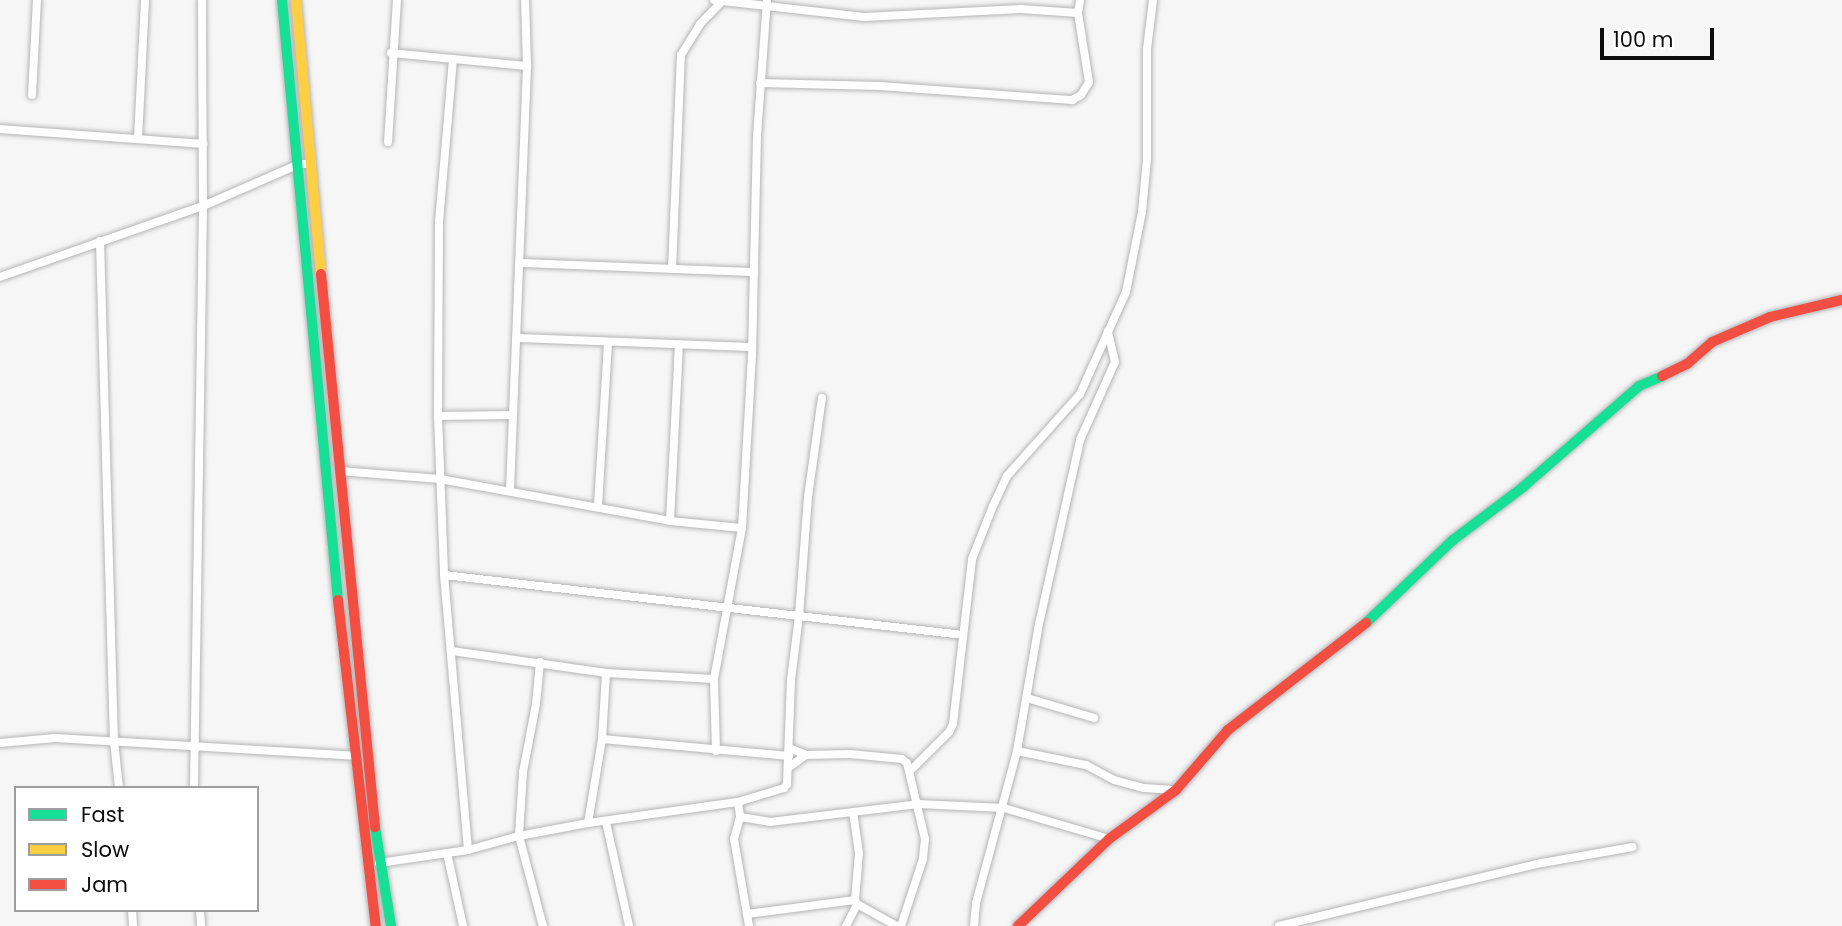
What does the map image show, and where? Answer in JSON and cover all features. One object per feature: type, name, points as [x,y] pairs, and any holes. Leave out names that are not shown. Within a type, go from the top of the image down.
[{"type":"main road","points":[[282,0],[354,756],[362,773],[391,926]]},
{"type":"main road","points":[[296,0],[340,471],[376,926]]},
{"type":"main road","points":[[1017,926],[1109,839],[1176,790],[1228,730],[1364,625],[1453,540],[1523,487],[1639,387],[1687,364],[1712,342],[1770,317],[1842,300]]},
{"type":"street","points":[[32,95],[37,0]]},
{"type":"street","points":[[138,139],[145,0]]},
{"type":"street","points":[[194,786],[203,206],[202,0]]},
{"type":"street","points":[[388,142],[391,53],[397,0]]},
{"type":"street","points":[[510,490],[527,66],[525,0]]},
{"type":"street","points":[[760,83],[880,86],[1072,100],[1081,95],[1089,82],[1078,13],[1080,0]]},
{"type":"street","points":[[911,770],[949,732],[953,724],[972,559],[1007,476],[1080,394],[1126,292],[1142,212],[1147,159],[1146,49],[1153,0]]},
{"type":"street","points":[[672,269],[681,55],[718,1],[767,3],[864,17],[1021,9],[1078,13]]},
{"type":"street","points":[[716,751],[715,679],[742,528],[752,347],[760,83],[767,3]]},
{"type":"street","points":[[391,53],[527,66]]},
{"type":"street","points":[[453,60],[439,222],[438,416],[444,575],[453,652],[468,850]]},
{"type":"street","points":[[0,129],[203,144]]},
{"type":"street","points":[[0,276],[203,206],[299,164],[312,164]]},
{"type":"street","points":[[100,241],[114,741],[119,786]]},
{"type":"street","points":[[520,263],[754,272]]},
{"type":"street","points":[[974,926],[976,903],[1004,808],[1017,751],[1039,624],[1080,440],[1115,362],[1108,331]]},
{"type":"street","points":[[517,338],[752,347]]},
{"type":"street","points":[[598,506],[608,342]]},
{"type":"street","points":[[670,521],[680,344]]},
{"type":"street","points":[[379,863],[468,850],[519,836],[588,823],[738,802],[784,788],[787,784],[791,680],[808,497],[822,398]]},
{"type":"street","points":[[438,416],[513,415]]},
{"type":"street","points":[[340,471],[440,479],[670,521],[742,528]]},
{"type":"street","points":[[444,575],[962,635]]},
{"type":"street","points":[[453,652],[606,673],[715,679]]},
{"type":"street","points":[[540,662],[536,704],[523,772],[519,836],[543,926]]},
{"type":"street","points":[[588,823],[602,739],[606,673]]},
{"type":"street","points":[[1027,698],[1094,718]]},
{"type":"street","points":[[0,743],[55,738],[354,756]]},
{"type":"street","points":[[602,739],[716,751],[789,752],[902,759],[911,770],[925,839],[923,859],[899,926],[856,902],[747,914]]},
{"type":"street","points":[[1017,751],[1086,765],[1114,780],[1144,788],[1176,790]]},
{"type":"street","points":[[788,768],[806,755]]},
{"type":"street","points":[[738,802],[740,817],[734,839],[749,926]]},
{"type":"street","points":[[740,817],[770,822],[918,804],[1004,808],[1109,839]]},
{"type":"street","points":[[846,926],[856,902],[859,853],[853,812]]},
{"type":"street","points":[[606,822],[629,926]]},
{"type":"street","points":[[1279,926],[1542,863],[1633,847]]},
{"type":"street","points":[[447,853],[463,926]]},
{"type":"traffic: fast","points":[[282,0],[338,600]]},
{"type":"traffic: fast","points":[[1366,623],[1453,540],[1523,487],[1639,386],[1662,376]]},
{"type":"traffic: fast","points":[[375,827],[391,926]]},
{"type":"traffic: slow","points":[[296,0],[321,274]]},
{"type":"traffic: jam","points":[[321,274],[375,827]]},
{"type":"traffic: jam","points":[[1662,376],[1687,364],[1712,342],[1770,317],[1842,300]]},
{"type":"traffic: jam","points":[[338,600],[376,926]]},
{"type":"traffic: jam","points":[[1018,926],[1109,839],[1176,790],[1228,730],[1366,623]]}]
